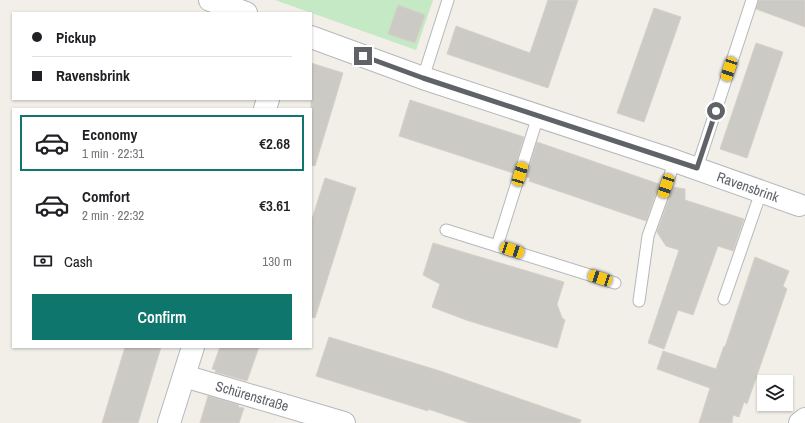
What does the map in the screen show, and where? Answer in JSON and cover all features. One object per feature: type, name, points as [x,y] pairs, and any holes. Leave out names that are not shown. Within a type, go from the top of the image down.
[{"type":"street","points":[[210,0],[243,12]]},
{"type":"street","name":"Ravensbrink","points":[[312,37],[423,78],[675,160],[799,205]]},
{"type":"street","points":[[169,423],[193,348]]},
{"type":"street","name":"Schürenstraße","points":[[184,376],[344,423]]},
{"type":"street","points":[[800,423],[805,420]]},
{"type":"lane","points":[[423,78],[448,0]]},
{"type":"lane","points":[[697,168],[752,0]]},
{"type":"lane","points":[[497,246],[538,116]]},
{"type":"lane","points":[[640,301],[648,236],[675,160]]},
{"type":"lane","points":[[724,300],[761,192]]},
{"type":"lane","points":[[446,230],[615,283]]},
{"type":"green space","points":[[275,0],[433,0],[416,50]]},
{"type":"building","points":[[548,0],[578,0],[548,88],[447,54],[456,26],[530,53]]},
{"type":"building","points":[[759,0],[805,0],[805,27],[756,9]]},
{"type":"building","points":[[398,5],[425,15],[415,43],[388,34]]},
{"type":"building","points":[[654,8],[681,17],[644,122],[617,113]]},
{"type":"building","points":[[756,43],[783,52],[747,158],[720,149]]},
{"type":"building","points":[[312,63],[343,73],[315,166],[312,165]]},
{"type":"building","points":[[410,100],[524,137],[513,173],[399,136]]},
{"type":"building","points":[[537,142],[659,184],[646,221],[529,181],[530,178],[526,177]]},
{"type":"building","points":[[325,178],[356,188],[315,318],[312,317],[312,219]]},
{"type":"building","points":[[673,187],[685,189],[685,200],[744,219],[733,251],[718,246],[693,315],[678,310],[664,349],[648,343],[679,250],[666,246],[657,232]]},
{"type":"building","points":[[433,243],[564,282],[557,304],[562,318],[565,320],[557,348],[466,320],[432,307],[440,284],[423,275]]},
{"type":"building","points":[[755,257],[789,271],[783,286],[787,289],[747,404],[744,402],[739,417],[733,415],[732,423],[699,423],[710,388],[657,369],[663,351],[716,369],[724,346],[725,347]]},
{"type":"building","points":[[329,337],[440,371],[581,420],[580,423],[470,423],[316,376]]},
{"type":"building","points":[[125,348],[161,348],[138,423],[102,423]]},
{"type":"building","points":[[220,348],[259,348],[247,381],[215,372],[216,370],[212,369]]},
{"type":"building","points":[[208,396],[239,405],[238,407],[244,408],[239,423],[200,423]]},
{"type":"route","points":[[363,56],[423,78],[697,168],[716,111]]}]
